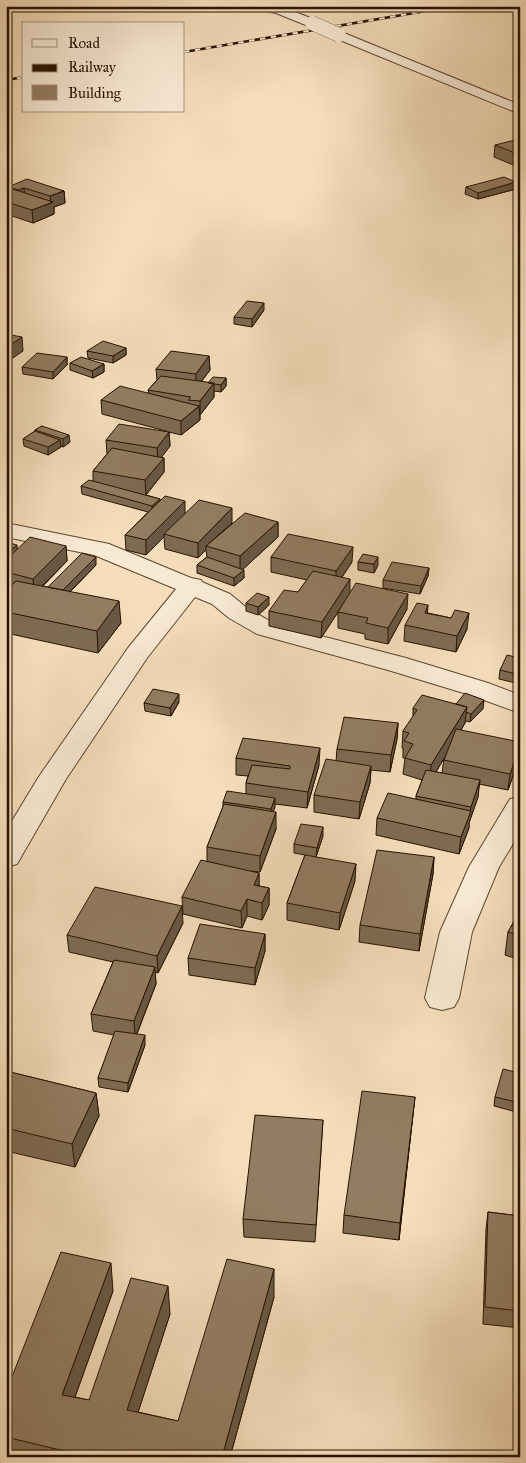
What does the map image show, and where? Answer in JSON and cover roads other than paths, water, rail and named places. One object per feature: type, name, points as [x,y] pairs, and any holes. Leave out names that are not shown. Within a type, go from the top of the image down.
[{"type":"street","points":[[259,6],[279,10],[312,23],[520,110]]},
{"type":"street","points":[[6,530],[101,549],[221,599],[238,613],[266,629],[397,664],[479,689],[520,705]]},
{"type":"street","points":[[6,857],[52,778],[137,653],[192,586]]},
{"type":"street","points":[[442,998],[456,932],[484,867],[520,806]]},
{"type":"railway","points":[[185,52],[455,6]]},
{"type":"railway","points":[[6,80],[22,77]]}]
